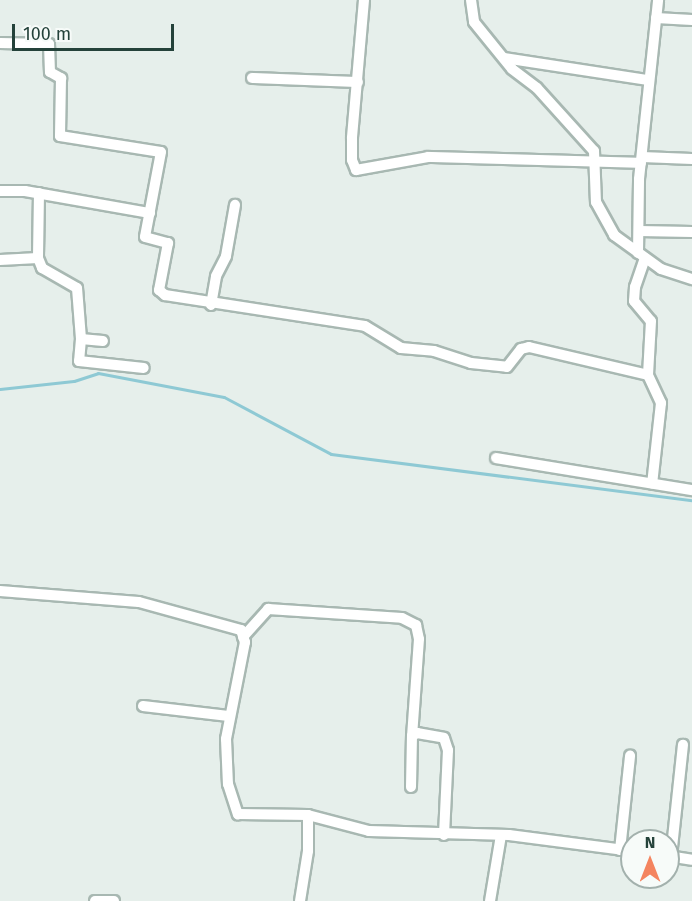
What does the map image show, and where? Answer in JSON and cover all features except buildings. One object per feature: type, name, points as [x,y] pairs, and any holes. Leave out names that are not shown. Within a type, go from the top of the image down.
[{"type":"street","points":[[364,0],[352,149],[356,170],[428,157],[597,161],[692,159]]},
{"type":"street","points":[[471,0],[474,22],[504,58],[582,135],[597,161],[593,187],[603,219],[614,235],[661,269],[692,279]]},
{"type":"street","points":[[652,484],[661,403],[648,375],[651,321],[634,301],[642,255],[639,231],[641,160],[658,0]]},
{"type":"street","points":[[656,18],[692,20]]},
{"type":"street","points":[[0,43],[49,44],[50,72],[61,78],[60,136],[161,152],[145,237],[168,243],[159,290],[165,295],[211,304],[365,326],[402,348],[434,351],[500,368],[511,365],[521,349],[529,347],[648,375]]},
{"type":"street","points":[[504,58],[648,80]]},
{"type":"street","points":[[252,78],[358,82]]},
{"type":"street","points":[[0,191],[39,193],[150,213]]},
{"type":"street","points":[[39,193],[38,258],[42,268],[77,288],[81,339],[80,361],[144,369]]},
{"type":"street","points":[[211,304],[216,276],[226,256],[235,205]]},
{"type":"street","points":[[639,231],[692,232]]},
{"type":"street","points":[[0,260],[38,258]]},
{"type":"street","points":[[81,339],[103,341]]},
{"type":"street","points":[[496,458],[692,490]]},
{"type":"street","points":[[0,591],[139,602],[241,630],[245,642],[228,716],[228,784],[238,814],[308,815],[369,831],[501,835],[620,850]]},
{"type":"street","points":[[243,636],[268,609],[402,618],[416,626],[419,639],[411,787]]},
{"type":"street","points":[[143,706],[228,716]]},
{"type":"street","points":[[412,736],[436,736],[447,743],[444,835]]},
{"type":"street","points":[[673,829],[682,745]]},
{"type":"street","points":[[622,829],[630,756]]},
{"type":"street","points":[[300,901],[308,851],[308,815]]},
{"type":"street","points":[[490,901],[501,835]]},
{"type":"street","points":[[95,901],[114,901]]},
{"type":"waterway","points":[[0,389],[74,381],[98,373],[224,397],[331,454],[692,500]]}]
